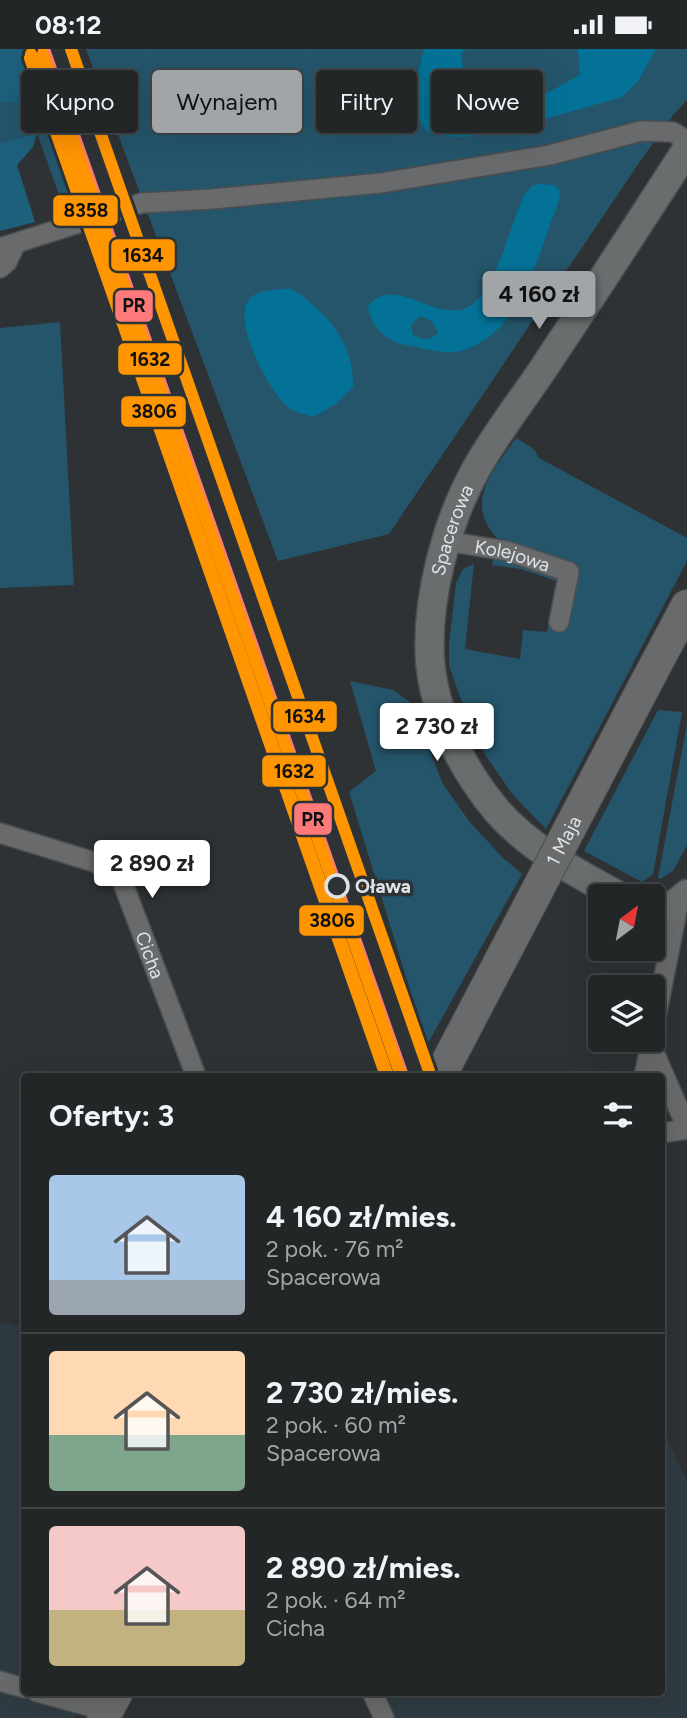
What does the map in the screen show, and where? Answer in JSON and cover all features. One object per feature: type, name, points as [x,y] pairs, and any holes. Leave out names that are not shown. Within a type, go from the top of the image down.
[{"type":"main road","name":"1 Maja","points":[[442,1073],[687,606]]},
{"type":"street","points":[[0,268],[7,262],[15,244],[142,202],[212,199],[381,183],[550,155],[641,131],[674,132],[687,141]]},
{"type":"street","name":"Spacerowa","points":[[596,884],[542,851],[514,828],[486,796],[457,750],[439,702],[430,660],[434,592],[446,541],[474,473],[687,149]]},
{"type":"street","name":"Kolejowa","points":[[446,541],[506,551],[569,572],[559,622]]},
{"type":"street","name":"Cicha","points":[[0,834],[94,862],[121,878],[195,1073]]},
{"type":"street","points":[[664,975],[676,916],[672,902]]},
{"type":"street","points":[[644,1073],[648,1052]]},
{"type":"street","points":[[657,1052],[665,1073]]},
{"type":"street","points":[[665,1073],[687,1129],[665,1133]]},
{"type":"street","points":[[0,1681],[21,1687]]},
{"type":"street","points":[[56,1696],[109,1707]]},
{"type":"street","points":[[374,1696],[384,1718]]},
{"type":"shaded area","points":[[0,49],[22,49],[32,70],[21,70],[21,102],[0,102]]},
{"type":"shaded area","points":[[22,49],[35,49],[42,70],[32,70]]},
{"type":"shaded area","points":[[86,49],[687,49],[687,100],[643,157],[389,534],[278,561],[118,133],[138,133],[138,70],[94,70]]},
{"type":"shaded area","points":[[424,49],[466,49],[461,53],[463,70],[431,70],[431,132],[425,130],[417,112],[417,77]]},
{"type":"shaded area","points":[[578,49],[656,49],[638,81],[622,97],[543,119],[543,94],[580,75]]},
{"type":"shaded area","points":[[0,102],[21,102],[21,133],[37,133],[0,143]]},
{"type":"shaded area","points":[[37,133],[64,133],[88,205],[65,212]]},
{"type":"shaded area","points":[[37,133],[33,147],[17,165],[35,222],[0,231],[0,143]]},
{"type":"shaded area","points":[[436,133],[484,133],[465,137]]},
{"type":"shaded area","points":[[554,185],[560,191],[559,199],[530,278],[511,314],[498,329],[483,341],[458,352],[435,351],[399,343],[381,332],[372,320],[368,306],[379,297],[407,297],[451,311],[465,308],[478,299],[499,262],[524,195],[532,186]],"holes":[[[420,316],[433,322],[438,332],[429,339],[413,335],[411,325]]]},
{"type":"shaded area","points":[[290,288],[315,307],[336,330],[349,356],[352,371],[353,387],[337,403],[314,417],[289,408],[281,400],[254,353],[245,319],[246,305],[253,296],[266,291]]},
{"type":"shaded area","points":[[60,322],[74,585],[0,588],[0,328]]},
{"type":"shaded area","points":[[516,438],[534,449],[539,458],[687,538],[687,561],[546,829],[513,795],[484,753],[449,665],[456,583],[463,569],[474,564],[465,649],[520,659],[523,630],[547,632],[556,581],[521,569],[492,565],[498,539],[488,526],[483,513],[485,487]]},
{"type":"shaded area","points":[[350,681],[393,690],[410,702],[443,784],[469,821],[502,857],[522,874],[427,1045],[349,792],[376,771]]},
{"type":"shaded area","points":[[658,710],[682,712],[653,874],[642,882],[584,851]]},
{"type":"shaded area","points":[[687,724],[687,845],[673,871],[660,879],[658,878]]},
{"type":"shaded area","points":[[7,1322],[21,1327],[21,1696],[84,1696],[74,1718],[0,1718],[0,1324]]},
{"type":"shaded area","points":[[665,1434],[687,1482],[687,1718],[395,1718],[386,1696],[665,1696]]},
{"type":"transit line","name":"PR","points":[[44,49],[402,1073]]},
{"type":"transit line","name":"1634","points":[[71,49],[429,1071]]},
{"type":"transit line","name":"8358","points":[[31,54],[387,1073]]},
{"type":"transit line","name":"1632","points":[[43,54],[400,1073]]},
{"type":"transit line","name":"3806","points":[[30,58],[385,1073]]},
{"type":"place","name":"Oława","points":[[337,886]]}]
